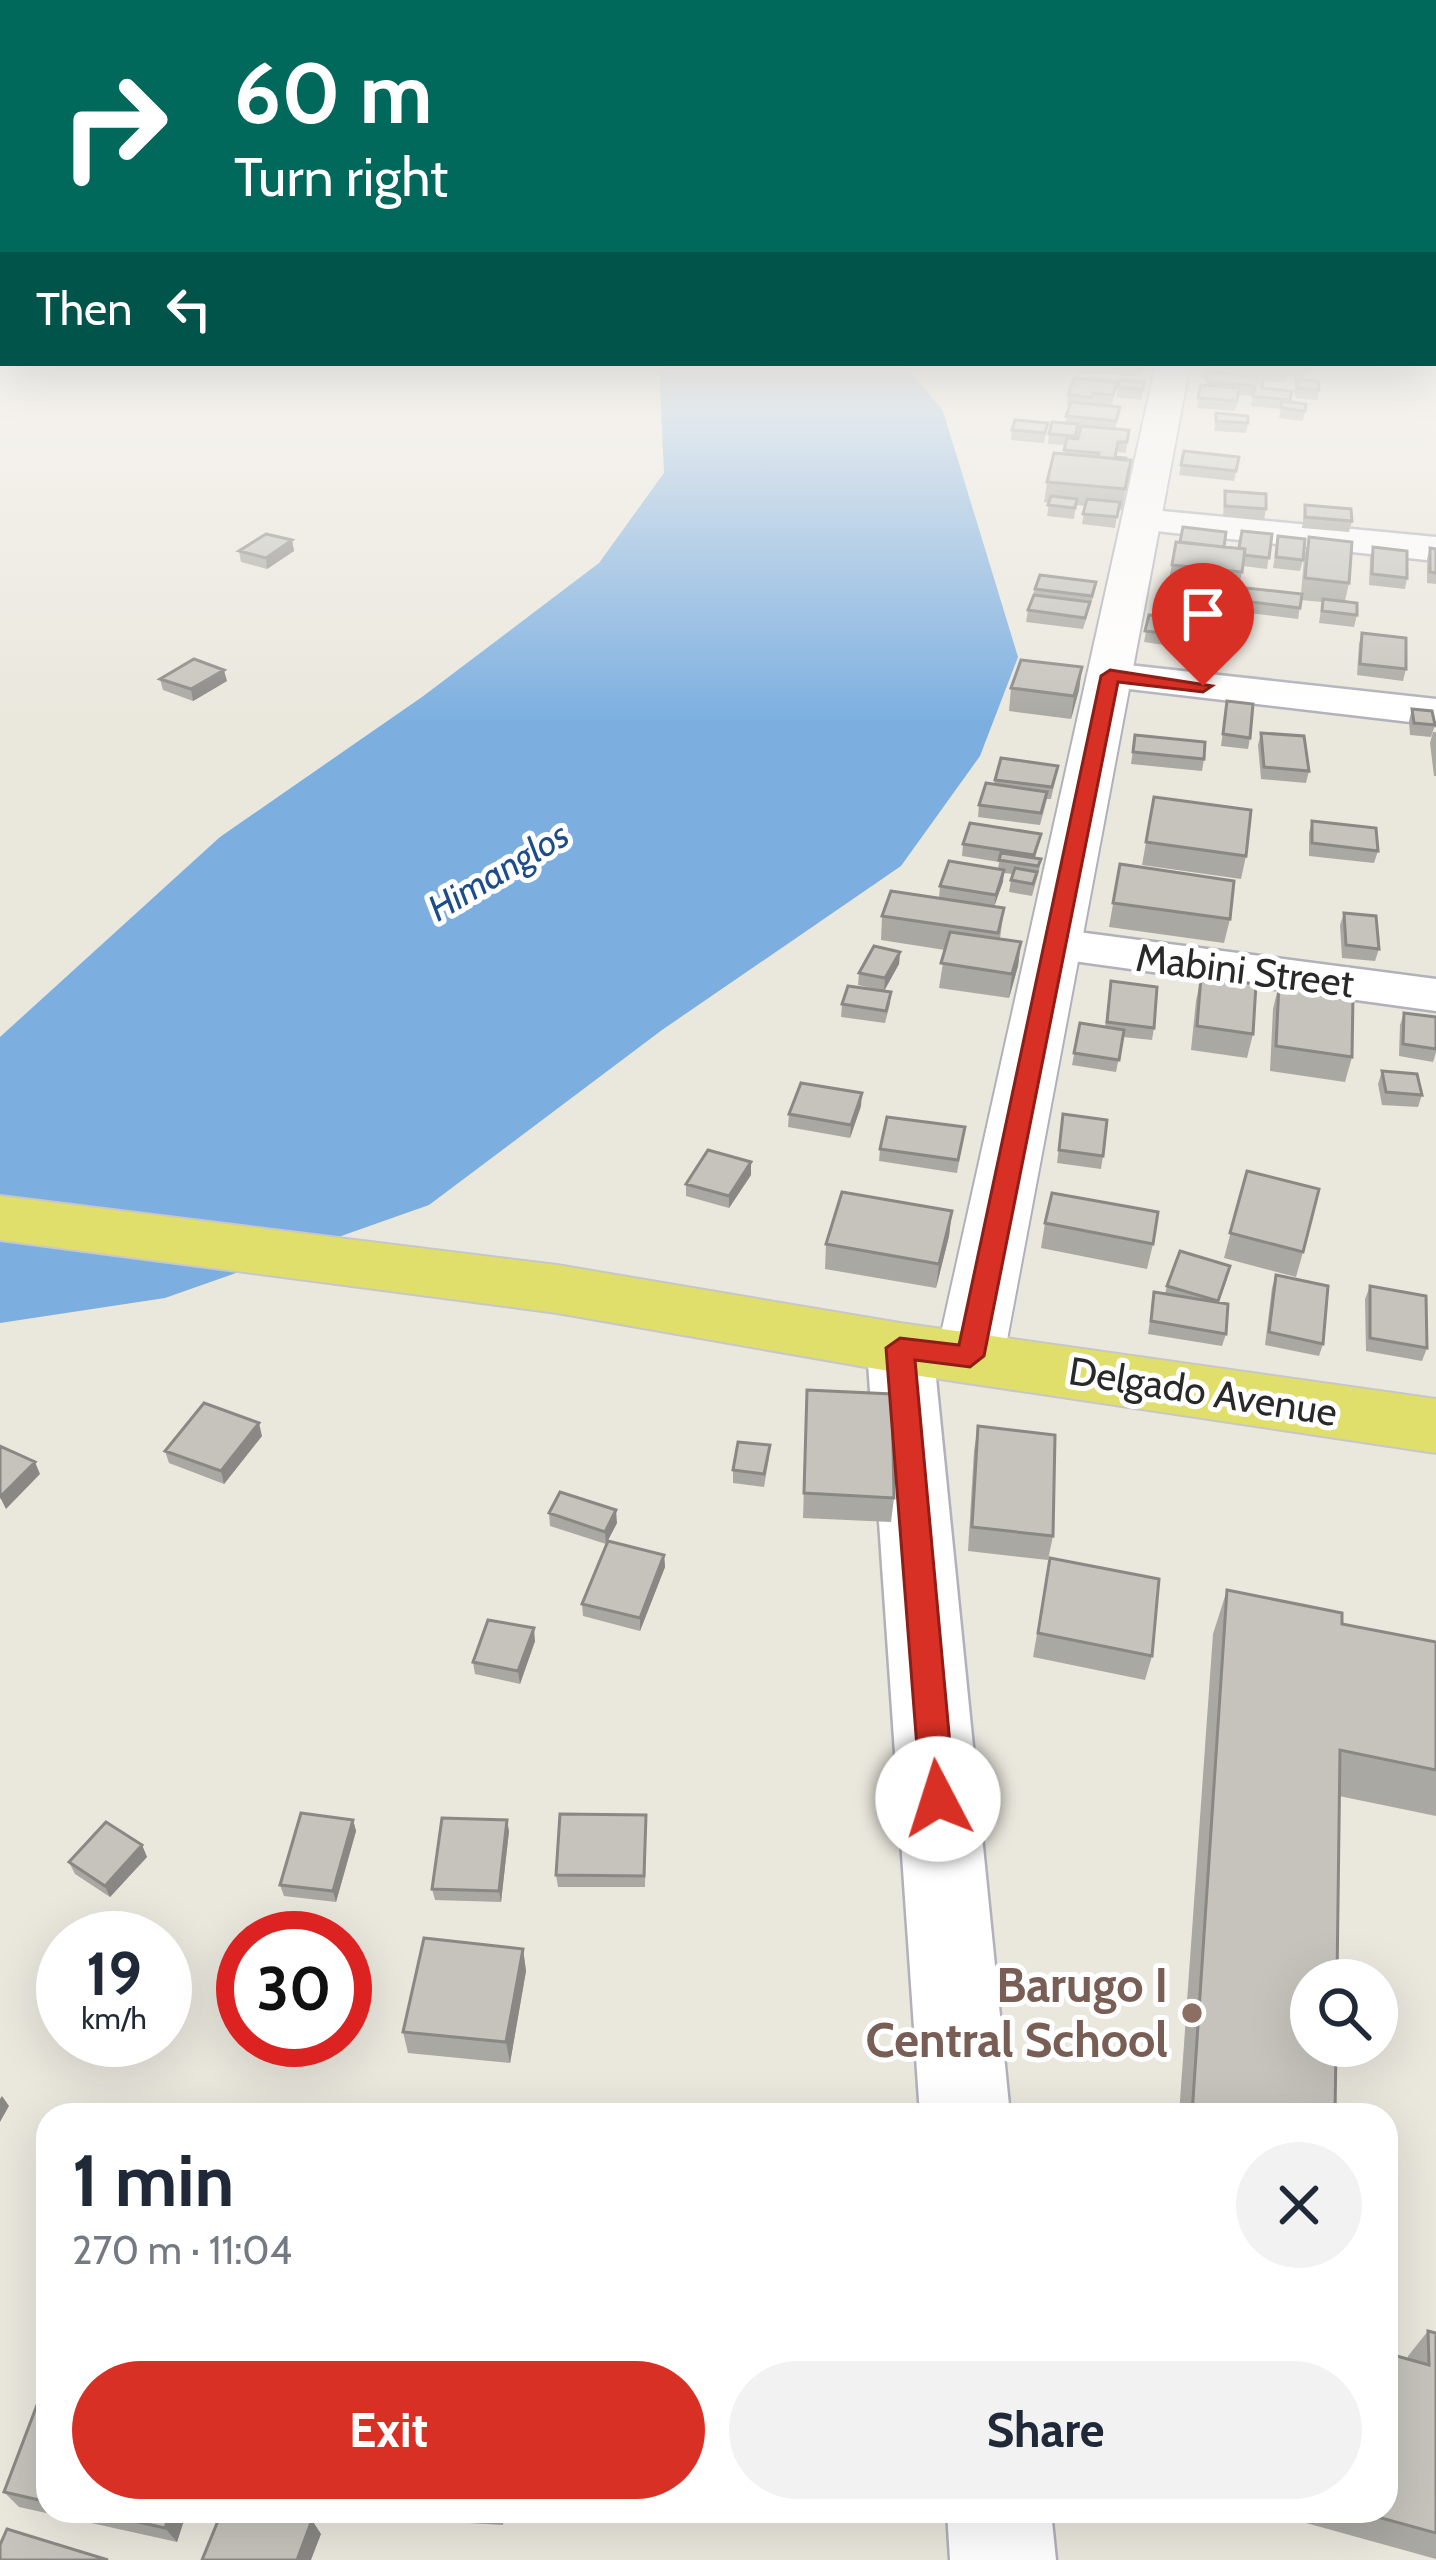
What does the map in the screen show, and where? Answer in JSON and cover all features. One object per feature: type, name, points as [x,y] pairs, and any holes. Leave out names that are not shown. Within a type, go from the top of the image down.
[{"type":"main road","name":"Delgado Avenue","points":[[0,1218],[557,1289],[935,1352],[1436,1426]]},
{"type":"street","points":[[965,2103],[935,1352],[1055,945],[1149,483]]},
{"type":"street","points":[[1142,520],[1436,548]]},
{"type":"street","points":[[1110,676],[1436,712]]},
{"type":"street","name":"Mabini Street","points":[[1055,945],[1436,995]]},
{"type":"street","points":[[1000,2523],[1003,2560]]},
{"type":"water","name":"Himanglos","points":[[656,483],[965,483],[1018,657],[980,756],[901,866],[662,1030],[429,1205],[165,1298],[0,1323],[0,1037],[220,837],[422,697],[599,563]]},
{"type":"building","points":[[1063,483],[1126,483],[1125,489]]},
{"type":"building","points":[[1225,491],[1266,494],[1266,509],[1225,506]]},
{"type":"building","points":[[1051,496],[1077,499],[1075,508],[1048,505]]},
{"type":"building","points":[[1087,499],[1120,502],[1117,517],[1083,514]]},
{"type":"building","points":[[1305,505],[1351,509],[1352,521],[1305,517]]},
{"type":"building","points":[[1183,527],[1226,532],[1224,547],[1180,542]]},
{"type":"building","points":[[1242,531],[1272,534],[1269,558],[1244,555],[1245,549],[1239,548]]},
{"type":"building","points":[[266,534],[292,540],[266,558],[239,551]]},
{"type":"building","points":[[1278,536],[1305,539],[1303,560],[1276,557]]},
{"type":"building","points":[[1309,537],[1352,542],[1349,583],[1305,578]]},
{"type":"building","points":[[1176,542],[1245,549],[1242,572],[1172,565]]},
{"type":"building","points":[[1373,547],[1407,551],[1407,578],[1372,574]]},
{"type":"building","points":[[1430,548],[1436,549],[1436,573],[1430,572]]},
{"type":"building","points":[[1040,575],[1096,582],[1092,596],[1035,589]]},
{"type":"building","points":[[1236,587],[1302,594],[1300,608],[1234,600]]},
{"type":"building","points":[[1034,595],[1090,602],[1085,618],[1028,610]]},
{"type":"building","points":[[1164,596],[1187,599],[1185,609],[1161,606]]},
{"type":"building","points":[[1323,599],[1357,603],[1357,615],[1322,611]]},
{"type":"building","points":[[1149,615],[1183,619],[1180,635],[1145,631]]},
{"type":"building","points":[[1362,633],[1406,638],[1406,669],[1360,664]]},
{"type":"building","points":[[1200,640],[1228,643],[1226,652],[1198,649]]},
{"type":"building","points":[[194,659],[224,670],[191,689],[160,679]]},
{"type":"building","points":[[1021,660],[1082,667],[1074,696],[1011,688]]},
{"type":"building","points":[[1227,701],[1253,704],[1250,738],[1223,734]]},
{"type":"building","points":[[1412,709],[1432,711],[1435,725],[1414,723]]},
{"type":"building","points":[[1261,733],[1304,736],[1309,771],[1264,767]]},
{"type":"building","points":[[1135,735],[1205,742],[1204,759],[1133,752]]},
{"type":"building","points":[[1001,758],[1058,766],[1052,787],[995,780]]},
{"type":"building","points":[[986,783],[1047,792],[1041,813],[979,805]]},
{"type":"building","points":[[1154,797],[1251,810],[1246,856],[1146,842]]},
{"type":"building","points":[[1312,821],[1376,828],[1378,851],[1312,843]]},
{"type":"building","points":[[970,823],[1041,834],[1034,855],[963,844]]},
{"type":"building","points":[[1001,853],[1041,859],[1038,866],[999,860]]},
{"type":"building","points":[[949,861],[1004,870],[996,895],[940,886]]},
{"type":"building","points":[[1120,864],[1234,881],[1230,919],[1113,903]]},
{"type":"building","points":[[1015,868],[1037,872],[1033,884],[1011,880]]},
{"type":"building","points":[[891,891],[1004,908],[998,933],[882,916]]},
{"type":"building","points":[[1344,913],[1376,916],[1379,949],[1346,945]]},
{"type":"building","points":[[950,932],[1021,942],[1012,974],[941,963]]},
{"type":"building","points":[[874,946],[900,952],[885,978],[859,973]]},
{"type":"building","points":[[1201,977],[1256,984],[1253,1034],[1197,1026]]},
{"type":"building","points":[[1111,981],[1157,987],[1154,1028],[1107,1022]]},
{"type":"building","points":[[1279,984],[1353,994],[1352,1057],[1276,1046]]},
{"type":"building","points":[[848,986],[891,992],[886,1011],[842,1004]]},
{"type":"building","points":[[1404,1013],[1436,1017],[1436,1049],[1403,1044]]},
{"type":"building","points":[[1080,1023],[1124,1030],[1119,1060],[1074,1053]]},
{"type":"building","points":[[1382,1071],[1417,1074],[1422,1095],[1386,1092]]},
{"type":"building","points":[[801,1083],[862,1093],[851,1125],[789,1114]]},
{"type":"building","points":[[1063,1114],[1107,1120],[1103,1156],[1059,1150]]},
{"type":"building","points":[[887,1117],[965,1127],[958,1160],[880,1149]]},
{"type":"building","points":[[708,1150],[751,1162],[729,1196],[686,1184]]},
{"type":"building","points":[[1247,1171],[1319,1189],[1303,1252],[1230,1233]]},
{"type":"building","points":[[842,1192],[952,1211],[939,1264],[826,1244]]},
{"type":"building","points":[[1052,1193],[1158,1212],[1153,1244],[1045,1223]]},
{"type":"building","points":[[1180,1251],[1230,1266],[1218,1301],[1167,1286]]},
{"type":"building","points":[[1276,1275],[1328,1286],[1323,1344],[1269,1332]]},
{"type":"building","points":[[1370,1286],[1426,1296],[1427,1348],[1370,1338]]},
{"type":"building","points":[[1154,1292],[1228,1304],[1226,1334],[1151,1321]]},
{"type":"building","points":[[807,1390],[892,1394],[894,1498],[804,1493]]},
{"type":"building","points":[[204,1403],[259,1423],[221,1471],[165,1451]]},
{"type":"building","points":[[978,1426],[1055,1435],[1053,1536],[972,1527]]},
{"type":"building","points":[[738,1442],[770,1445],[764,1474],[733,1470]]},
{"type":"building","points":[[0,1446],[35,1462],[0,1497]]},
{"type":"building","points":[[560,1492],[616,1510],[605,1532],[549,1513]]},
{"type":"building","points":[[608,1541],[664,1555],[640,1618],[582,1604]]},
{"type":"building","points":[[1050,1558],[1159,1579],[1152,1656],[1038,1633]]},
{"type":"building","points":[[1227,1590],[1342,1613],[1342,1624],[1436,1642],[1436,1770],[1340,1750],[1337,1959],[1290,1959],[1290,2067],[1336,2067],[1335,2103],[1193,2103]]},
{"type":"building","points":[[488,1620],[534,1628],[518,1671],[473,1662]]},
{"type":"building","points":[[301,1813],[353,1820],[333,1891],[280,1885]]},
{"type":"building","points":[[560,1814],[646,1815],[644,1876],[556,1875]]},
{"type":"building","points":[[442,1818],[507,1820],[499,1891],[432,1889]]},
{"type":"building","points":[[106,1822],[142,1845],[105,1886],[69,1862]]},
{"type":"building","points":[[424,1938],[523,1949],[506,2042],[403,2032]]},
{"type":"building","points":[[1428,2331],[1436,2333],[1436,2533],[1398,2523],[1398,2356],[1429,2365]]},
{"type":"building","points":[[36,2408],[36,2499],[4,2492]]},
{"type":"building","points":[[217,2523],[311,2523],[297,2560],[202,2560]]},
{"type":"building","points":[[7,2529],[108,2560],[0,2560]]},
{"type":"place","name":"Barugo I Central School","points":[[1192,2013]]},
{"type":"route","points":[[938,1799],[900,1348],[970,1356],[1110,676],[1203,686]]}]
